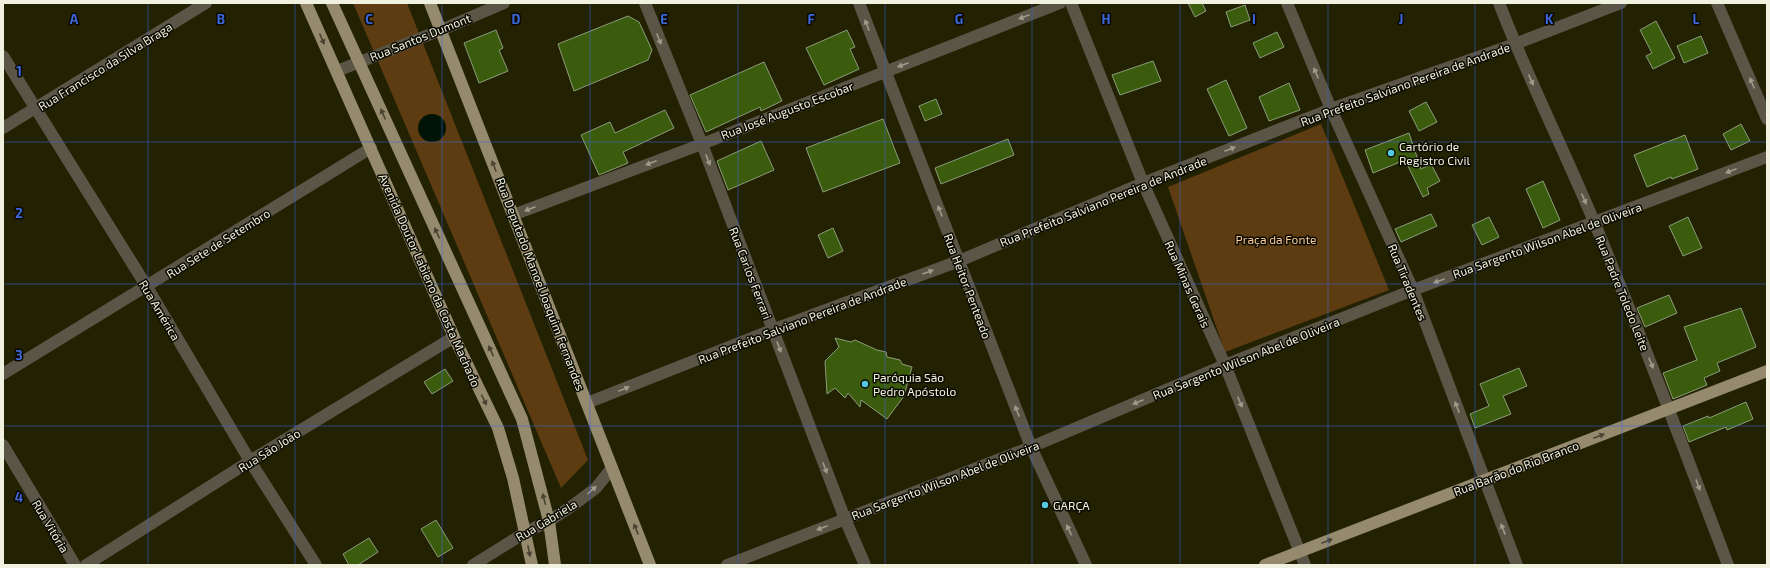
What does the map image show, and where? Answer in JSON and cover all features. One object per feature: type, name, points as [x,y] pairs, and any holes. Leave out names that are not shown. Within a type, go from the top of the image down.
[{"type":"main road","name":"Avenida Doutor Labieno da Costa Machado","points":[[306,3],[454,337],[498,428],[513,478],[532,565]]},
{"type":"main road","name":"Avenida Doutor Labieno da Costa Machado","points":[[332,3],[522,419],[549,521],[555,565]]},
{"type":"main road","name":"Rua Deputado Manoel Joaquim Fernandes","points":[[430,3],[588,403],[650,565]]},
{"type":"main road","name":"Rua Barão do Rio Branco","points":[[1265,565],[1767,371]]},
{"type":"street","name":"Rua Francisco da Silva Braga","points":[[3,128],[206,3]]},
{"type":"street","name":"Rua Santos Dumont","points":[[336,71],[441,30],[504,3]]},
{"type":"street","name":"Rua Carlos Ferrari","points":[[645,3],[702,144],[845,519],[865,565]]},
{"type":"street","name":"Rua Heitor Penteado","points":[[858,3],[1031,447],[1086,565]]},
{"type":"street","name":"Rua José Augusto Escobar","points":[[514,215],[702,144],[1060,3]]},
{"type":"street","name":"Rua Minas Gerais","points":[[1071,3],[1143,183],[1225,366],[1305,565]]},
{"type":"street","name":"Rua Tiradentes","points":[[1287,3],[1331,109],[1413,290],[1517,565]]},
{"type":"street","name":"Rua Padre Toledo Leite","points":[[1499,3],[1515,44],[1594,223],[1669,409],[1728,565]]},
{"type":"street","name":"Rua Prefeito Salviano Pereira de Andrade","points":[[588,403],[772,330],[959,261],[1143,183],[1331,109],[1515,44],[1621,3]]},
{"type":"street","points":[[1717,3],[1767,119]]},
{"type":"street","name":"Rua América","points":[[3,56],[147,287],[250,461],[316,565]]},
{"type":"street","name":"Rua Sete de Setembro","points":[[3,374],[147,287],[371,148]]},
{"type":"street","name":"Rua Sargento Wilson Abel de Oliveira","points":[[726,565],[1031,447],[1413,290],[1767,157]]},
{"type":"street","name":"Rua São João","points":[[86,565],[250,461],[454,337]]},
{"type":"street","name":"Rua Vitória","points":[[3,446],[75,565]]},
{"type":"street","name":"Rua Gabriela","points":[[473,565],[526,532],[549,521],[596,488],[612,468]]},
{"type":"green space","points":[[353,3],[407,3],[588,460],[561,488]]},
{"type":"green space","name":"Praça da Fonte","points":[[1321,124],[1389,290],[1225,352],[1168,187]]},
{"type":"shaded area","points":[[432,114],[442,118],[446,128],[442,138],[432,142],[422,138],[418,128],[422,118]]},
{"type":"building","points":[[1188,3],[1202,3],[1206,11],[1195,17]]},
{"type":"building","points":[[1245,5],[1250,20],[1231,27],[1226,12]]},
{"type":"building","points":[[628,16],[639,22],[652,50],[648,60],[574,91],[558,44]]},
{"type":"building","points":[[1656,21],[1675,58],[1653,69],[1646,56],[1652,53],[1640,30]]},
{"type":"building","points":[[496,30],[503,48],[499,50],[508,71],[479,83],[464,43]]},
{"type":"building","points":[[847,30],[855,47],[850,49],[859,69],[824,85],[806,48]]},
{"type":"building","points":[[1277,32],[1284,47],[1260,58],[1253,43]]},
{"type":"building","points":[[1701,36],[1708,53],[1684,63],[1677,46]]},
{"type":"building","points":[[1153,61],[1161,81],[1120,95],[1112,75]]},
{"type":"building","points":[[764,62],[782,101],[761,111],[760,107],[706,132],[690,95]]},
{"type":"building","points":[[1226,80],[1247,128],[1229,136],[1207,89]]},
{"type":"building","points":[[1289,83],[1300,110],[1269,121],[1259,97]]},
{"type":"building","points":[[936,99],[942,114],[925,121],[919,106]]},
{"type":"building","points":[[1426,102],[1437,122],[1419,131],[1409,111]]},
{"type":"building","points":[[665,110],[674,128],[623,152],[628,163],[599,175],[581,135],[610,122],[615,133]]},
{"type":"building","points":[[883,119],[900,163],[823,192],[806,148]]},
{"type":"building","points":[[1741,124],[1750,141],[1731,150],[1723,134]]},
{"type":"building","name":"Cartório de Registro Civil","points":[[1409,133],[1421,169],[1431,164],[1440,181],[1427,188],[1429,194],[1423,197],[1405,160],[1373,173],[1365,150]]},
{"type":"building","points":[[1685,135],[1698,169],[1672,179],[1671,177],[1647,187],[1634,155]]},
{"type":"building","points":[[1008,139],[1014,155],[941,184],[935,168]]},
{"type":"building","points":[[761,141],[774,170],[728,190],[717,161]]},
{"type":"building","points":[[1543,181],[1560,220],[1543,228],[1526,189]]},
{"type":"building","points":[[1431,214],[1437,226],[1401,242],[1395,229]]},
{"type":"building","points":[[1489,217],[1499,237],[1482,245],[1472,225]]},
{"type":"building","points":[[1688,217],[1702,248],[1683,256],[1669,226]]},
{"type":"building","points":[[833,228],[843,251],[828,258],[818,235]]},
{"type":"building","points":[[1669,295],[1677,313],[1645,327],[1637,308]]},
{"type":"building","points":[[1741,308],[1756,347],[1717,363],[1720,371],[1704,378],[1707,385],[1673,399],[1663,373],[1697,360],[1684,327]]},
{"type":"building","name":"Paróquia São Pedro Apóstolo","points":[[835,338],[851,342],[855,340],[877,350],[886,352],[887,357],[900,360],[902,364],[912,367],[904,396],[887,419],[861,400],[860,407],[848,393],[845,398],[835,388],[827,394],[825,361],[839,347]]},
{"type":"building","points":[[1519,368],[1527,386],[1503,396],[1511,414],[1475,428],[1470,414],[1489,406],[1480,384]]},
{"type":"building","points":[[445,369],[453,381],[432,394],[424,382]]},
{"type":"building","points":[[1746,402],[1753,419],[1727,430],[1726,427],[1689,442],[1683,426],[1708,416],[1709,418]]},
{"type":"building","points":[[436,520],[453,548],[438,557],[421,529]]},
{"type":"building","points":[[369,538],[378,552],[358,565],[349,565],[343,554]]},
{"type":"place","name":"Cartório de Registro Civil","points":[[1391,153]]},
{"type":"place","name":"Paróquia São Pedro Apóstolo","points":[[865,384]]},
{"type":"place","name":"GARÇA","points":[[1045,505]]}]
